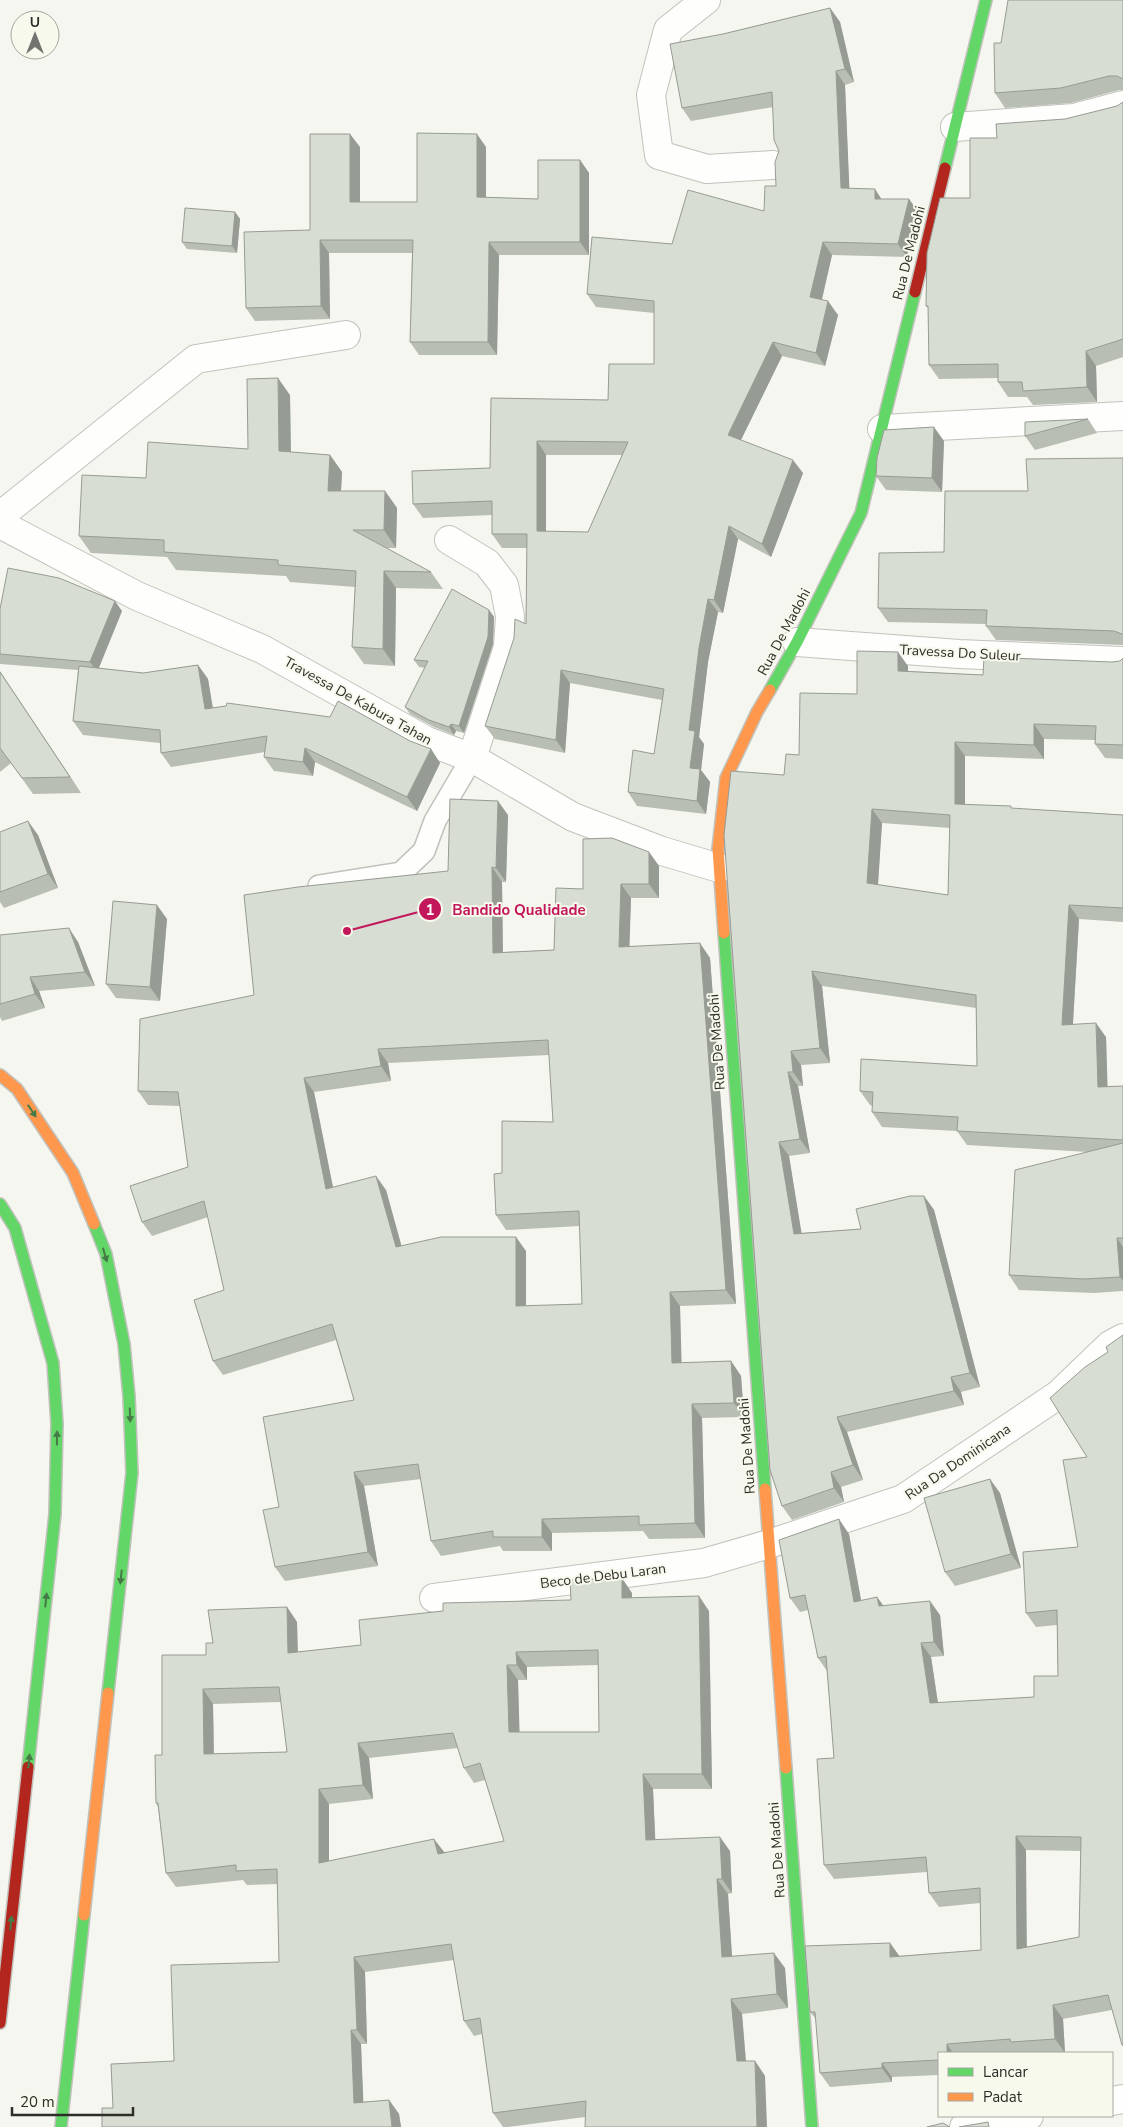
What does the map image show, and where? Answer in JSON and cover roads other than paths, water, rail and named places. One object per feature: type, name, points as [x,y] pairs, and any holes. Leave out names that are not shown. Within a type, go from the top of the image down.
[{"type":"street","points":[[706,0],[668,30],[650,95],[659,155],[707,169],[773,165]]},
{"type":"street","name":"Rua De Madohi","points":[[812,2127],[718,848],[726,778],[758,712],[797,642],[861,513],[986,0]]},
{"type":"street","points":[[955,126],[1074,118],[1123,105]]},
{"type":"street","points":[[0,516],[196,359],[346,335]]},
{"type":"street","points":[[882,429],[1123,416]]},
{"type":"street","name":"Travessa De Kabura Tahan","points":[[0,524],[137,596],[262,649],[427,741],[472,758],[574,817],[662,850],[719,868]]},
{"type":"street","points":[[449,540],[487,563],[504,585],[510,616],[508,647],[472,758]]},
{"type":"street","name":"Travessa Do Suleur","points":[[797,642],[959,654],[1123,661]]},
{"type":"street","points":[[0,1075],[17,1089],[73,1174],[106,1254],[124,1344],[129,1396],[132,1473],[61,2127]]},
{"type":"street","points":[[0,1204],[15,1228],[50,1354],[57,1424],[55,1514],[0,2023]]},
{"type":"street","name":"Rua Da Dominicana","points":[[769,1544],[903,1499],[1058,1395],[1110,1345],[1123,1338]]},
{"type":"street","name":"Beco de Debu Laran","points":[[434,1598],[704,1563],[769,1544]]},
{"type":"street","points":[[964,2127],[1023,2117]]},
{"type":"lane","points":[[299,889],[401,872],[424,850],[435,821],[472,758]]},
{"type":"place","name":"Bandido Qualidade","points":[[347,931]]}]
